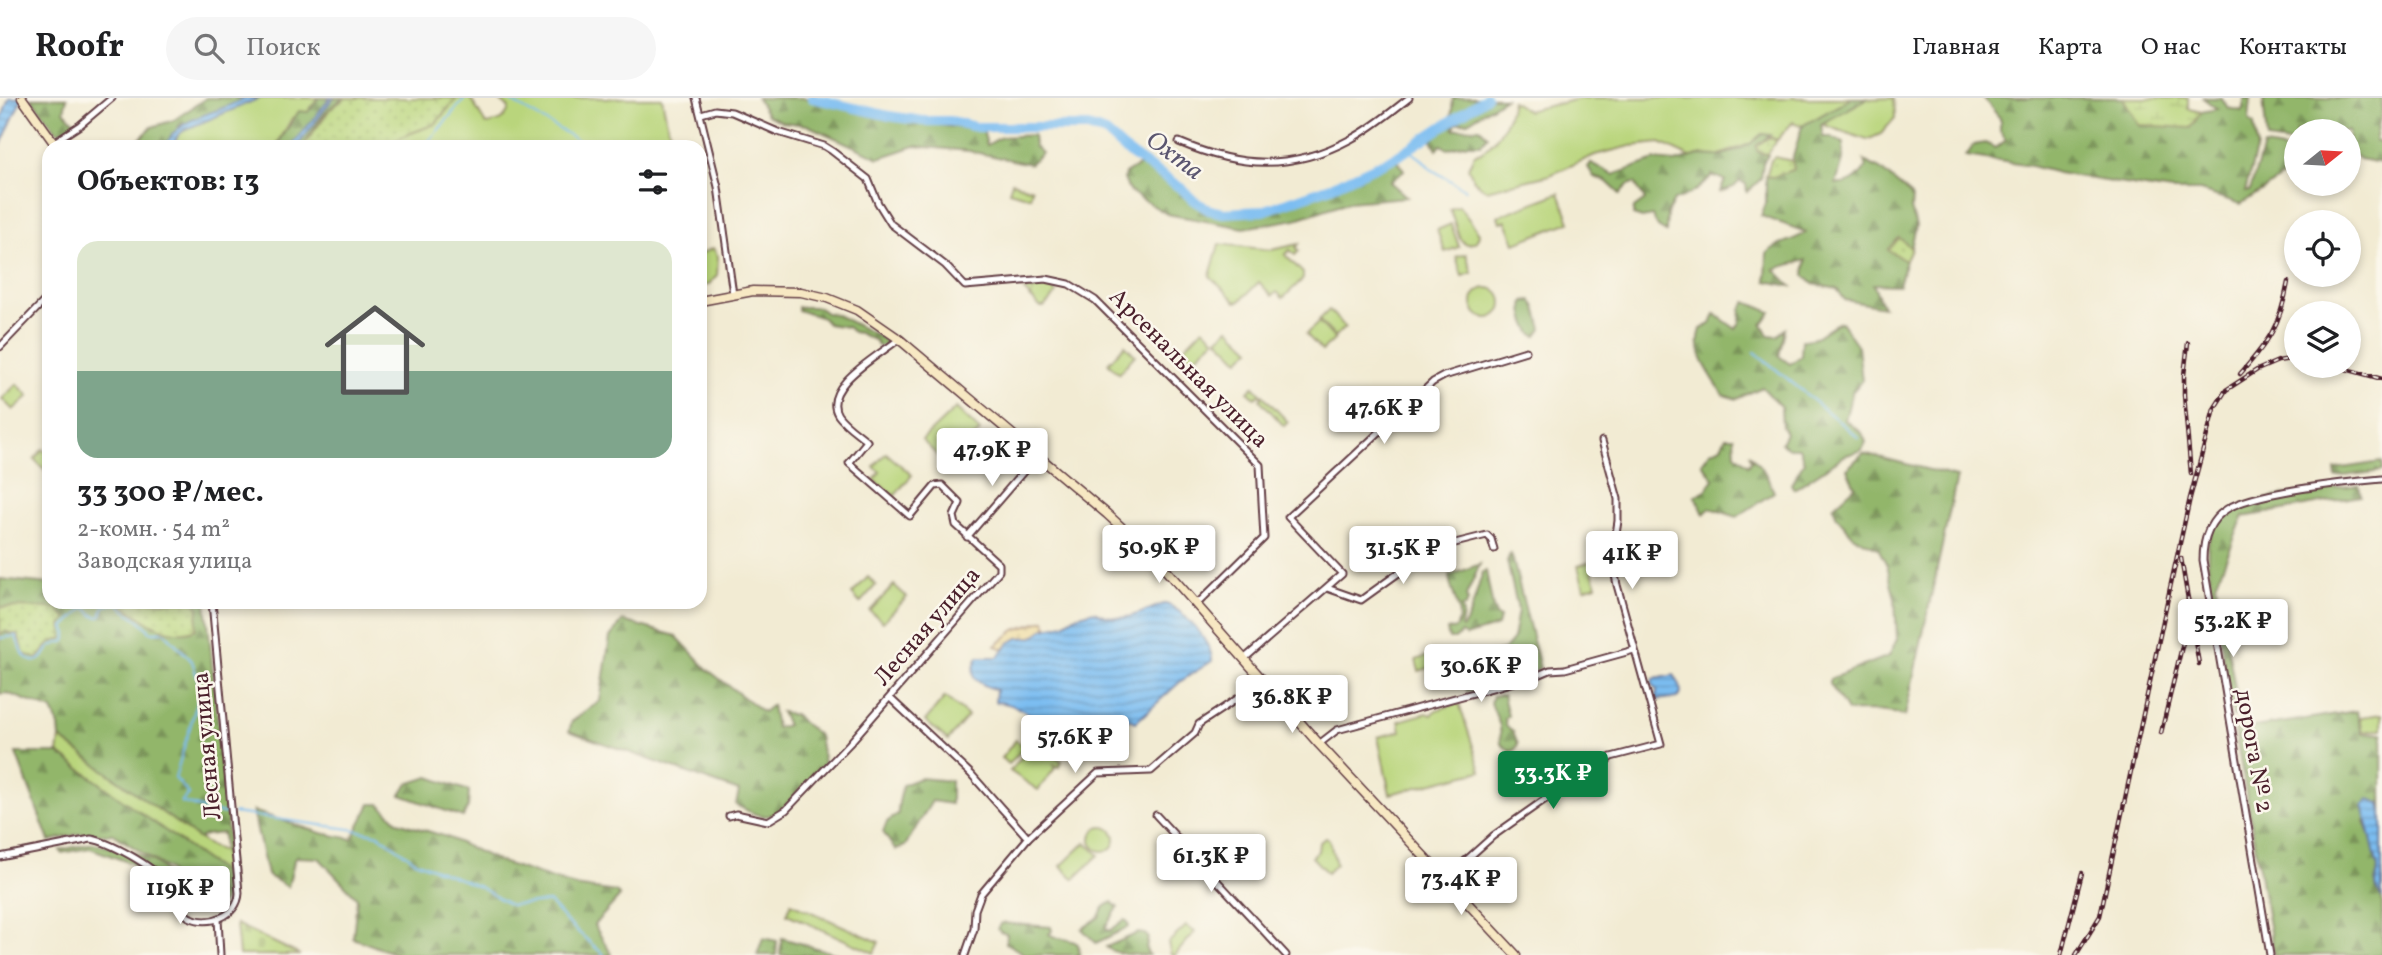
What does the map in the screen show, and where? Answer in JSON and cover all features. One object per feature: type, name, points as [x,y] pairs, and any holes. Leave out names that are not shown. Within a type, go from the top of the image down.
[{"type":"main road","points":[[22,98],[53,140]]},
{"type":"main road","points":[[707,300],[772,290],[801,292],[827,298],[857,310],[899,339],[1124,529],[1157,561],[1319,744],[1516,955]]},
{"type":"street","points":[[62,140],[112,98]]},
{"type":"street","points":[[696,98],[718,187],[733,294]]},
{"type":"street","points":[[1179,142],[1210,155],[1230,159],[1261,163],[1292,160],[1326,151],[1353,138],[1409,98]]},
{"type":"street","name":"Арсенальная улица","points":[[701,114],[715,110],[732,112],[778,132],[824,146],[852,164],[868,178],[878,203],[891,224],[945,265],[965,286],[1046,279],[1069,284],[1090,296],[1260,465],[1264,538],[1196,605]]},
{"type":"street","points":[[0,347],[42,303]]},
{"type":"street","name":"Лесная улица","points":[[729,816],[736,814],[768,821],[780,815],[835,760],[999,572],[999,564],[959,530],[954,520],[960,503],[942,485],[934,486],[910,516],[849,463],[867,441],[838,415],[835,401],[838,393],[858,369],[899,339]]},
{"type":"street","points":[[1244,659],[1342,574],[1288,516],[1433,382],[1444,376],[1526,351]]},
{"type":"street","points":[[1445,879],[1493,836],[1544,800],[1580,782],[1611,757],[1661,744],[1612,560],[1618,521],[1618,499],[1602,441]]},
{"type":"street","points":[[967,537],[1036,457]]},
{"type":"street","name":"дорога № 2","points":[[2270,955],[2203,560],[2203,547],[2210,527],[2217,518],[2238,504],[2263,496],[2382,479]]},
{"type":"street","points":[[1327,588],[1361,600],[1426,550],[1487,535],[1494,549]]},
{"type":"street","name":"Лесная улица","points":[[213,609],[239,893],[234,909],[218,919]]},
{"type":"street","points":[[1319,744],[1337,730],[1536,676],[1549,670],[1565,669],[1634,650]]},
{"type":"street","points":[[965,955],[974,929],[975,910],[981,894],[1028,838],[1094,776],[1104,772],[1151,771],[1195,733],[1199,724],[1264,681]]},
{"type":"street","points":[[890,698],[971,774],[1028,838]]},
{"type":"street","points":[[1156,815],[1286,955]]},
{"type":"street","points":[[0,856],[91,839],[105,841],[157,873],[165,881],[183,912],[190,917],[218,919],[220,955]]},
{"type":"green space","points":[[31,98],[67,98],[64,111],[76,124],[57,131]]},
{"type":"green space","points":[[206,98],[244,98],[181,125],[170,140],[139,140],[152,127],[174,120]]},
{"type":"green space","points":[[260,98],[318,98],[308,113],[292,118],[280,140],[176,140],[186,129]]},
{"type":"green space","points":[[318,98],[346,98],[332,106],[307,140],[280,140],[299,111],[308,112]]},
{"type":"green space","points":[[346,98],[457,98],[435,124],[398,140],[308,140],[330,109]]},
{"type":"green space","points":[[457,98],[470,98],[486,124],[500,120],[509,108],[497,98],[662,98],[668,128],[675,140],[398,140],[435,124]]},
{"type":"green space","points":[[757,98],[822,98],[852,111],[885,119],[983,130],[987,145],[1001,137],[1033,135],[1034,146],[1042,153],[1030,164],[969,151],[915,146],[879,158],[807,125],[783,122],[767,115]]},
{"type":"green space","points":[[1453,98],[1505,98],[1468,122],[1456,123],[1454,129],[1480,128],[1488,136],[1481,144],[1464,144],[1448,149],[1441,145],[1437,149],[1430,137],[1451,121]]},
{"type":"green space","points":[[1583,98],[1852,98],[1802,126],[1793,122],[1777,140],[1762,134],[1750,144],[1717,156],[1690,157],[1660,143],[1631,146],[1595,155],[1550,175],[1486,190],[1474,181],[1468,168],[1474,155],[1488,147],[1499,134],[1512,101],[1527,111]]},
{"type":"green space","points":[[1852,98],[1868,98],[1821,124],[1823,137],[1831,137],[1843,143],[1843,160],[1836,184],[1850,182],[1857,177],[1866,167],[1864,161],[1880,169],[1912,196],[1911,209],[1916,226],[1911,248],[1899,238],[1889,250],[1906,260],[1899,285],[1873,284],[1883,307],[1845,300],[1837,289],[1813,284],[1804,275],[1806,260],[1774,269],[1791,286],[1766,281],[1767,253],[1806,232],[1761,216],[1766,203],[1766,176],[1773,177],[1794,169],[1792,161],[1802,126]]},
{"type":"green space","points":[[1894,98],[1895,118],[1881,134],[1867,140],[1821,124],[1865,99]]},
{"type":"green space","points":[[1983,98],[2188,98],[2188,109],[2201,112],[2217,109],[2203,98],[2222,98],[2228,108],[2242,111],[2245,98],[2251,98],[2249,120],[2254,125],[2257,146],[2245,192],[2250,191],[2263,146],[2284,150],[2284,176],[2241,204],[2200,191],[2172,191],[2111,182],[1966,156],[1974,145],[1985,143],[1996,148],[2006,140],[2000,131],[2000,118]]},
{"type":"green space","points":[[2123,98],[2188,98],[2188,109],[2201,112],[2191,128],[2139,125]]},
{"type":"green space","points":[[2263,98],[2382,98],[2375,141],[2382,143],[2382,163],[2361,159],[2361,119],[2284,119],[2284,142],[2267,140]]},
{"type":"green space","points":[[1762,134],[1770,135],[1756,146],[1758,152],[1768,155],[1763,163],[1761,179],[1747,192],[1746,184],[1740,181],[1734,187],[1720,192],[1725,180],[1712,175],[1686,196],[1674,200],[1667,214],[1666,232],[1658,227],[1652,216],[1642,218],[1633,215],[1634,208],[1645,200],[1635,183],[1628,185],[1620,194],[1606,181],[1594,177],[1588,167],[1591,163],[1613,175],[1655,160],[1675,162],[1699,155],[1717,156],[1750,144]]},
{"type":"green space","points":[[1768,138],[1777,140],[1767,154],[1758,152],[1756,146]]},
{"type":"green space","points":[[1775,157],[1792,161],[1794,169],[1773,177],[1766,176],[1771,160]]},
{"type":"green space","points":[[1396,158],[1404,170],[1390,182],[1407,197],[1348,202],[1296,219],[1244,228],[1167,214],[1129,191],[1124,179],[1125,174],[1140,165],[1172,185],[1202,209],[1222,215],[1246,215],[1300,202]]},
{"type":"green space","points":[[1012,182],[1032,189],[1030,197],[1009,191]]},
{"type":"green space","points":[[1559,193],[1570,222],[1515,243],[1506,221],[1500,222],[1498,216]]},
{"type":"green space","points":[[1459,206],[1479,233],[1478,239],[1473,243],[1465,244],[1460,239],[1450,209]]},
{"type":"green space","points":[[1451,224],[1459,247],[1445,252],[1437,230]]},
{"type":"green space","points":[[1899,238],[1911,248],[1906,260],[1888,250]]},
{"type":"green space","points":[[1219,244],[1271,250],[1299,244],[1296,248],[1299,251],[1295,255],[1290,250],[1285,255],[1303,273],[1303,279],[1283,298],[1277,292],[1272,296],[1259,282],[1236,302],[1210,276]]},
{"type":"green space","points":[[713,248],[718,256],[717,276],[707,285],[707,251]]},
{"type":"green space","points":[[1466,254],[1472,273],[1462,276],[1456,257]]},
{"type":"green space","points":[[1032,288],[1033,291],[1034,288],[1051,288],[1057,293],[1044,307],[1040,307],[1031,298],[1032,295],[1030,297],[1024,291]]},
{"type":"green space","points":[[1487,288],[1493,289],[1501,297],[1501,309],[1493,317],[1487,318],[1481,317],[1473,309],[1472,303],[1473,297],[1481,289]]},
{"type":"green space","points":[[1531,300],[1536,307],[1542,329],[1537,336],[1532,334],[1524,314],[1524,301]]},
{"type":"green space","points":[[1746,302],[1771,312],[1762,324],[1768,335],[1777,336],[1785,329],[1779,356],[1790,364],[1801,356],[1802,340],[1818,336],[1841,322],[1858,346],[1862,381],[1852,392],[1845,420],[1862,433],[1866,442],[1862,450],[1844,456],[1794,489],[1791,484],[1804,462],[1799,448],[1789,448],[1781,443],[1786,433],[1782,426],[1781,407],[1762,387],[1737,399],[1723,395],[1701,356],[1701,329],[1711,324],[1715,314],[1736,329],[1740,322],[1741,309]]},
{"type":"green space","points":[[798,307],[818,307],[886,342],[878,346],[876,341],[847,327],[828,324],[823,318],[798,310]]},
{"type":"green space","points":[[1329,310],[1345,327],[1335,337],[1319,320]]},
{"type":"green space","points":[[1319,322],[1335,339],[1322,351],[1306,334]]},
{"type":"green space","points":[[1203,328],[1215,339],[1192,360],[1182,350]]},
{"type":"green space","points":[[1229,328],[1251,349],[1239,360],[1218,339]]},
{"type":"green space","points":[[1125,345],[1135,355],[1119,373],[1108,363]]},
{"type":"green space","points":[[17,384],[29,396],[13,410],[2,399]]},
{"type":"green space","points":[[1254,386],[1288,422],[1284,426],[1260,400],[1262,397],[1259,395],[1255,398],[1248,392]]},
{"type":"green space","points":[[956,408],[980,431],[947,465],[922,440]]},
{"type":"green space","points":[[1726,437],[1734,437],[1735,454],[1748,465],[1752,460],[1749,453],[1765,473],[1774,492],[1737,517],[1710,508],[1704,514],[1695,496],[1706,490],[1714,479],[1702,463],[1710,452],[1721,447]]},
{"type":"green space","points":[[42,450],[42,467],[34,459]]},
{"type":"green space","points":[[886,453],[912,475],[894,496],[874,480],[880,472],[874,467]]},
{"type":"green space","points":[[1863,453],[1957,477],[1905,716],[1847,711],[1830,684],[1830,679],[1889,656],[1897,639],[1895,599],[1887,565],[1878,548],[1854,537],[1837,517],[1833,507],[1855,487],[1847,469]]},
{"type":"green space","points":[[2382,462],[2382,471],[2336,477],[2335,469]]},
{"type":"green space","points":[[2359,485],[2361,496],[2243,517],[2216,584],[2240,715],[2233,717],[2208,564],[2208,544],[2214,526],[2224,516],[2240,507],[2259,501]]},
{"type":"green space","points":[[1510,554],[1540,668],[1525,676],[1467,691],[1458,659],[1504,650],[1513,639],[1518,610],[1507,561]]},
{"type":"green space","points":[[1590,562],[1596,585],[1584,589],[1578,566]]},
{"type":"green space","points":[[1480,564],[1466,596],[1468,601],[1465,607],[1461,607],[1461,627],[1463,628],[1467,621],[1483,572],[1486,571],[1493,608],[1500,618],[1498,626],[1466,636],[1461,633],[1455,639],[1449,639],[1447,630],[1456,628],[1459,615],[1449,576]]},
{"type":"green space","points":[[868,577],[876,585],[860,603],[852,594]]},
{"type":"green space","points":[[0,579],[42,583],[42,609],[130,609],[154,626],[196,609],[207,609],[226,809],[231,893],[219,905],[211,909],[194,910],[169,870],[113,834],[79,834],[49,841],[16,753],[58,753],[225,874],[223,833],[205,835],[199,839],[60,738],[59,726],[52,710],[7,693],[0,694],[0,634],[5,631],[18,636],[24,654],[38,659],[0,607]]},
{"type":"green space","points":[[894,585],[907,597],[883,622],[870,611]]},
{"type":"green space","points":[[0,607],[58,609],[67,619],[61,625],[63,638],[50,643],[38,659],[24,654],[18,635],[5,631],[0,634]]},
{"type":"green space","points":[[129,609],[198,609],[196,629],[186,632],[166,630]]},
{"type":"green space","points":[[623,621],[676,636],[708,670],[763,712],[772,705],[776,728],[787,725],[781,712],[794,715],[819,736],[824,764],[778,813],[762,816],[752,813],[736,805],[739,791],[569,731],[572,721],[600,701],[610,637]]},
{"type":"green space","points":[[1439,652],[1442,664],[1419,671],[1416,660]]},
{"type":"green space","points":[[1503,695],[1508,716],[1505,719],[1506,726],[1513,731],[1518,744],[1511,752],[1501,744],[1500,726],[1491,703],[1493,696]]},
{"type":"green space","points":[[945,697],[968,716],[948,740],[925,721]]},
{"type":"green space","points":[[1459,703],[1481,771],[1390,794],[1378,737],[1401,731],[1399,721],[1427,713],[1432,715],[1436,710]]},
{"type":"green space","points":[[2357,711],[2362,734],[2382,733],[2382,812],[2380,803],[2365,821],[2374,845],[2378,868],[2376,886],[2382,899],[2382,955],[2274,955],[2235,730]]},
{"type":"green space","points":[[2382,714],[2382,729],[2363,732],[2360,717]]},
{"type":"green space","points":[[60,738],[199,839],[224,851],[225,875],[58,753]]},
{"type":"green space","points":[[1016,740],[1024,747],[1009,764],[1001,758]]},
{"type":"green space","points":[[1029,748],[1043,758],[1047,752],[1062,761],[1059,767],[1053,764],[1056,767],[1038,790],[1010,771]]},
{"type":"green space","points":[[429,777],[469,791],[468,807],[463,817],[401,795],[407,784]]},
{"type":"green space","points":[[920,778],[951,781],[951,804],[932,801],[905,846],[895,850],[883,832],[887,822],[898,814],[902,785]]},
{"type":"green space","points":[[370,804],[380,804],[398,822],[447,837],[498,861],[574,886],[616,892],[620,896],[594,925],[612,955],[398,955],[353,938],[357,898],[319,858],[295,857],[288,887],[267,875],[253,811],[321,833],[352,839]]},
{"type":"green space","points":[[1103,827],[1114,834],[1115,839],[1108,850],[1103,851],[1092,844],[1091,839],[1098,828]]},
{"type":"green space","points":[[1325,838],[1329,839],[1336,864],[1327,873],[1312,857],[1318,851],[1319,843]]},
{"type":"green space","points":[[1086,842],[1099,855],[1074,879],[1061,866]]},
{"type":"green space","points":[[93,843],[137,854],[153,861],[168,875],[187,907],[179,915],[158,879],[133,864],[90,848],[62,853],[60,850]]},
{"type":"green space","points":[[1112,902],[1118,908],[1106,926],[1107,930],[1124,920],[1129,927],[1096,943],[1082,929],[1099,917],[1103,908]]},
{"type":"green space","points":[[791,903],[879,942],[874,953],[787,914]]},
{"type":"green space","points":[[1001,923],[1051,927],[1049,934],[1078,944],[1080,955],[1026,955],[1006,943],[1007,934],[1000,932],[998,928]]},
{"type":"green space","points":[[236,924],[300,955],[239,955]]},
{"type":"green space","points":[[1186,926],[1195,932],[1175,955],[1171,955],[1168,943]]},
{"type":"green space","points":[[1138,933],[1148,937],[1146,949],[1149,955],[1120,953],[1106,947]]},
{"type":"green space","points":[[763,938],[777,941],[776,955],[757,955]]},
{"type":"green space","points":[[782,938],[840,955],[780,955]]},
{"type":"sand","points":[[1045,620],[1048,628],[1033,637],[1018,638],[1004,649],[995,646],[1015,630]]},
{"type":"water","points":[[9,98],[22,98],[0,147],[0,123]]},
{"type":"water","points":[[244,98],[260,98],[186,129],[176,140],[169,140],[188,122]]},
{"type":"water","points":[[330,98],[333,98],[302,140],[297,140]]},
{"type":"water","points":[[1164,604],[1179,611],[1195,627],[1208,645],[1212,661],[1181,681],[1136,722],[1124,717],[1118,728],[1124,734],[1059,729],[1016,707],[995,702],[996,690],[975,679],[973,670],[978,657],[998,657],[1009,643],[1018,638],[1033,637],[1044,629],[1094,611],[1113,618],[1122,618]]},
{"type":"water","points":[[1674,675],[1680,685],[1681,694],[1677,698],[1656,700],[1657,690],[1652,683],[1653,679]]},
{"type":"water","points":[[2369,799],[2380,803],[2382,812],[2382,899],[2376,886],[2378,868],[2363,805]]},
{"type":"waterway","points":[[430,140],[465,98]]},
{"type":"waterway","points":[[505,98],[578,140]]},
{"type":"waterway","name":"Охта","points":[[812,98],[889,116],[923,121],[950,121],[976,127],[1088,127],[1106,133],[1193,200],[1209,210],[1223,213],[1263,211],[1331,187],[1398,156],[1486,98]]},
{"type":"waterway","points":[[1408,149],[1431,169],[1466,190]]},
{"type":"waterway","points":[[1755,352],[1859,438]]},
{"type":"waterway","points":[[0,638],[16,636],[24,655],[37,661],[48,649],[65,641],[67,634],[64,627],[83,609]]},
{"type":"waterway","points":[[87,609],[94,616],[100,617],[103,609]]},
{"type":"waterway","points":[[124,609],[150,632],[164,632],[192,661],[201,689],[175,778],[189,794],[181,802],[226,813]]},
{"type":"waterway","points":[[234,813],[379,835],[415,861],[480,887],[510,905],[549,902],[604,955]]},
{"type":"railway","points":[[2240,374],[2272,332],[2287,287]]},
{"type":"railway","points":[[2188,343],[2184,395],[2191,474]]},
{"type":"railway","points":[[2076,955],[2100,916],[2190,498],[2214,409],[2226,390],[2257,370],[2284,360]]},
{"type":"railway","points":[[2361,373],[2382,379]]},
{"type":"railway","points":[[2181,558],[2199,664]]},
{"type":"railway","points":[[2161,733],[2185,634],[2188,598]]},
{"type":"railway","points":[[2061,955],[2082,873]]}]
